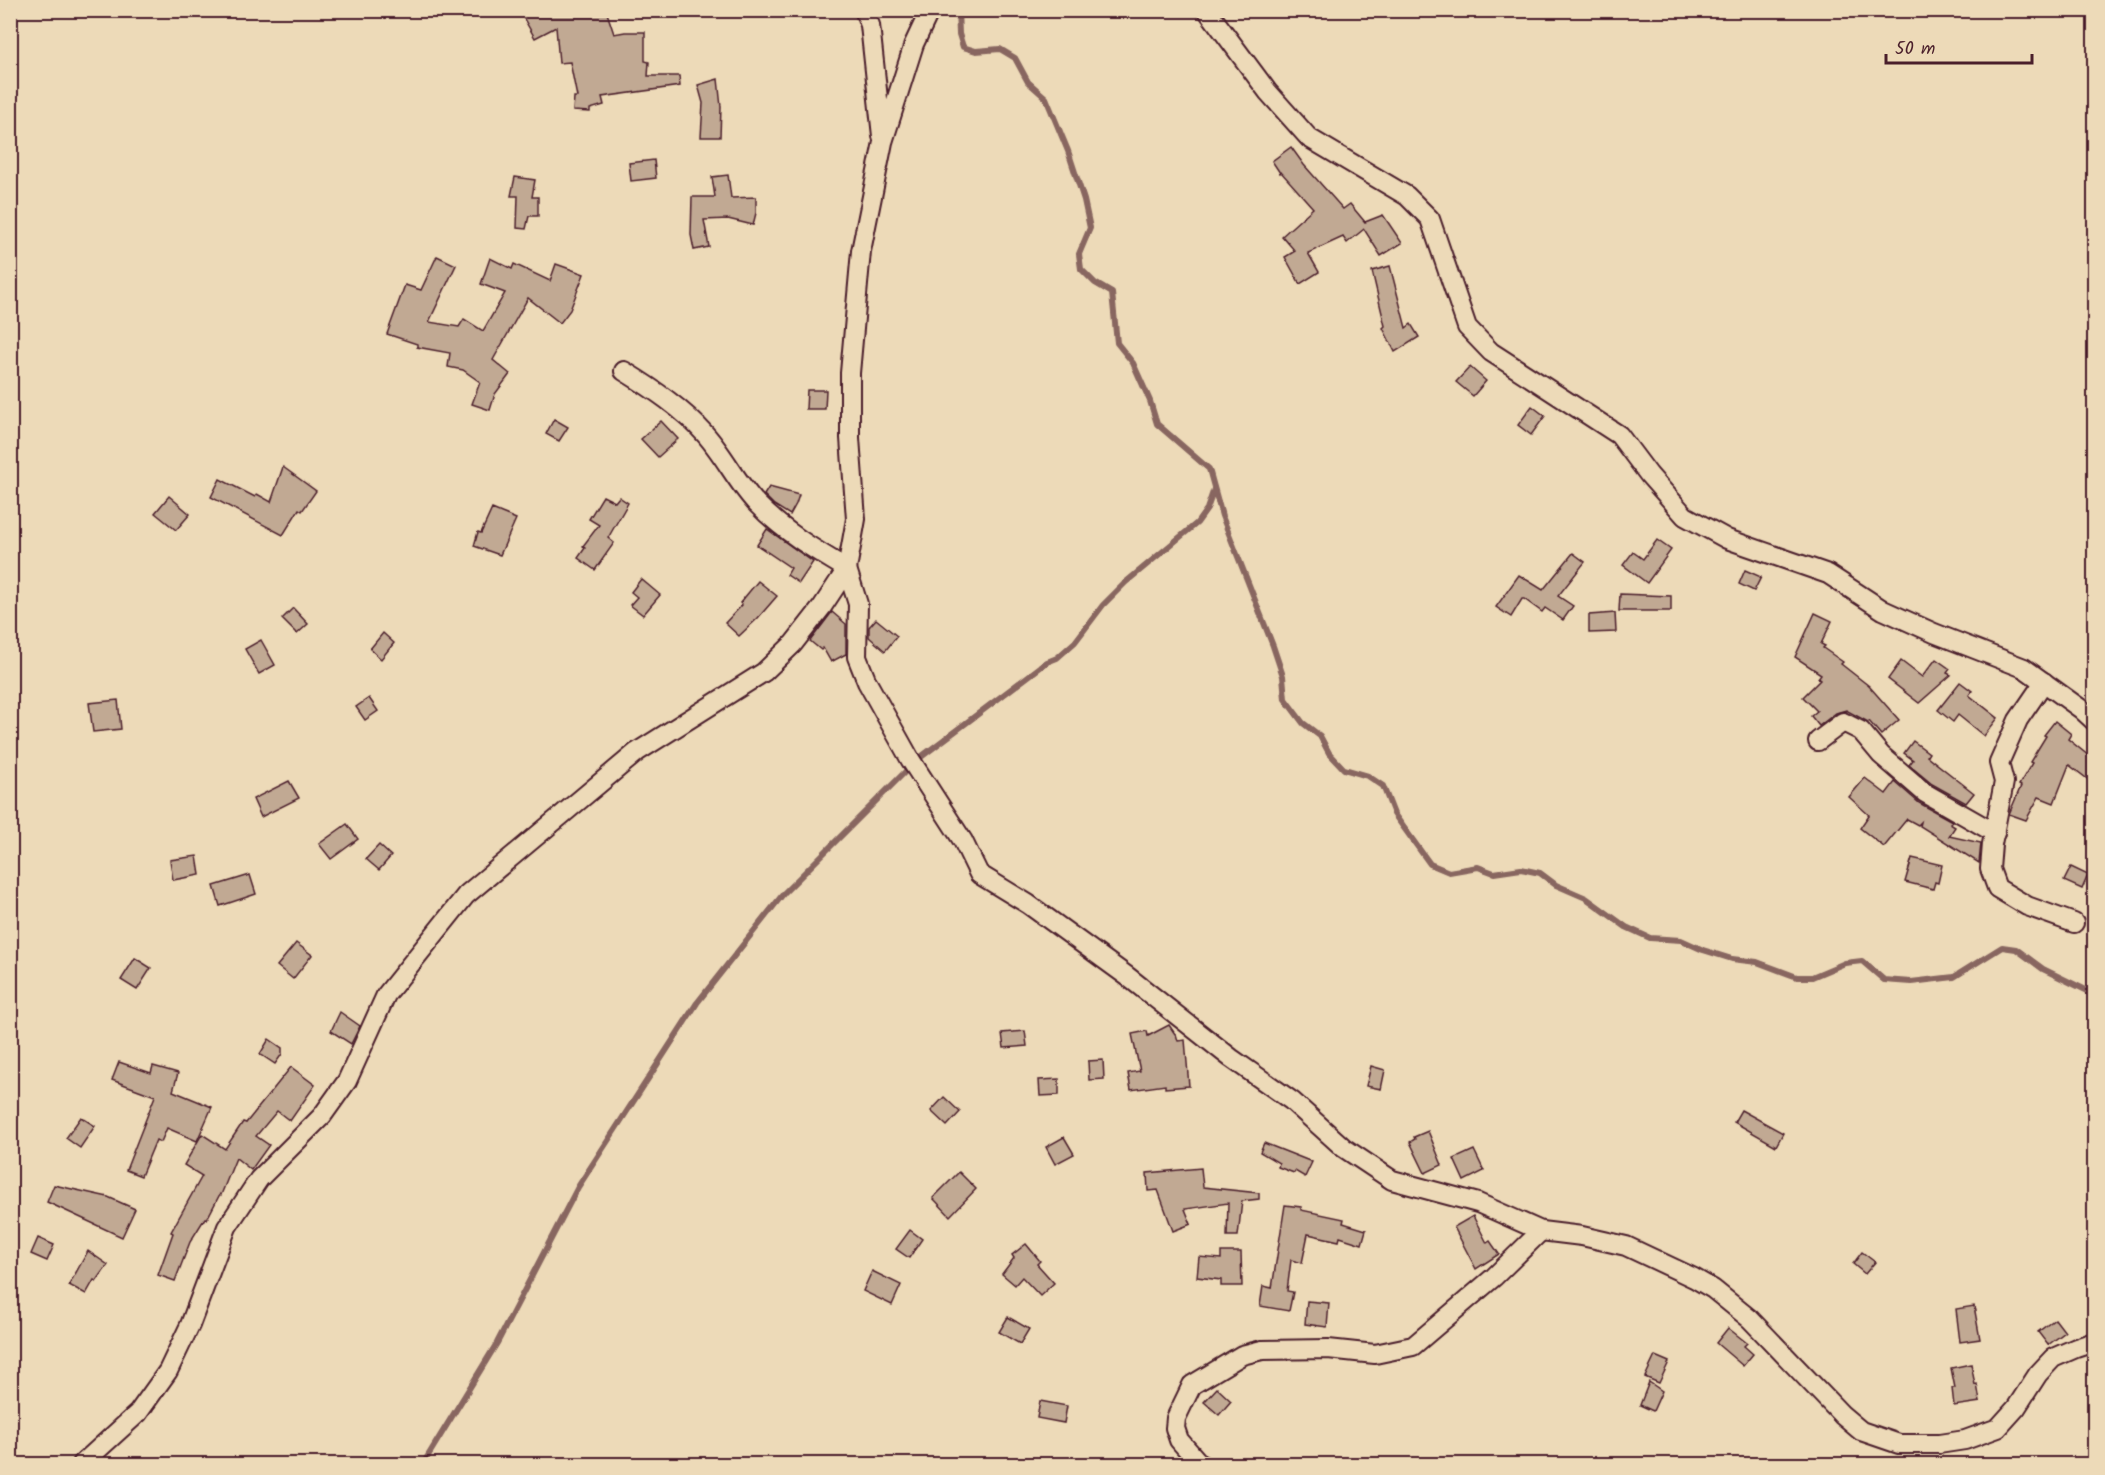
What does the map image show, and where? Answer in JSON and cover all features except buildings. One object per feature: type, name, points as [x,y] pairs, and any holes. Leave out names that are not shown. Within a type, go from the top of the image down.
[{"type":"street","points":[[864,10],[870,25],[883,142]]},
{"type":"street","points":[[82,1464],[138,1413],[168,1371],[190,1325],[227,1227],[259,1179],[322,1116],[347,1081],[386,996],[466,895],[637,752],[764,672],[793,644],[822,608],[847,569],[856,519],[850,438],[850,374],[861,251],[883,142],[914,44],[930,10]]},
{"type":"street","points":[[1207,10],[1268,92],[1309,138],[1407,196],[1430,219],[1467,327],[1491,352],[1618,435],[1685,516],[1726,540],[1828,574],[1883,610],[1934,633],[2024,668],[2081,708],[2094,721]]},
{"type":"street","points":[[624,371],[657,392],[706,434],[732,473],[758,505],[801,541],[847,569],[858,604],[857,657],[867,682],[914,764],[963,841],[979,873],[1028,904],[1127,976],[1231,1058],[1292,1101],[1344,1148],[1392,1180],[1478,1203],[1540,1231],[1582,1236],[1626,1246],[1694,1278],[1713,1289],[1750,1319],[1842,1415],[1861,1431],[1899,1444],[1939,1444],[1965,1440],[1998,1428],[2016,1408],[2038,1374],[2053,1358],[2094,1342]]},
{"type":"street","points":[[2044,682],[2018,720],[2000,763],[2004,782],[1990,869],[1997,888],[2027,906],[2074,923]]},
{"type":"street","points":[[1818,741],[1844,722],[1861,731],[1881,755],[1925,792],[1995,833]]},
{"type":"street","points":[[1200,1464],[1179,1440],[1175,1428],[1176,1418],[1192,1385],[1242,1355],[1262,1350],[1328,1349],[1375,1354],[1413,1346],[1494,1276],[1540,1231]]},
{"type":"waterway","points":[[958,10],[959,34],[963,47],[976,51],[1000,49],[1015,58],[1028,82],[1046,98],[1068,151],[1084,200],[1090,228],[1079,254],[1081,269],[1095,283],[1112,293],[1117,343],[1133,363],[1150,401],[1157,424],[1209,469],[1222,516],[1283,676],[1285,699],[1303,723],[1320,736],[1329,753],[1344,769],[1368,776],[1383,786],[1394,814],[1430,864],[1449,872],[1478,867],[1494,873],[1521,869],[1540,873],[1556,885],[1586,898],[1626,927],[1650,938],[1681,940],[1703,950],[1732,959],[1757,962],[1797,977],[1812,977],[1845,963],[1862,961],[1884,980],[1911,982],[1954,977],[2002,947],[2016,949],[2043,969],[2094,994]]},
{"type":"waterway","points":[[423,1464],[497,1343],[578,1187],[697,1003],[784,893],[917,760],[1047,662],[1057,658],[1075,642],[1103,605],[1126,582],[1197,523],[1207,509],[1214,489]]}]
